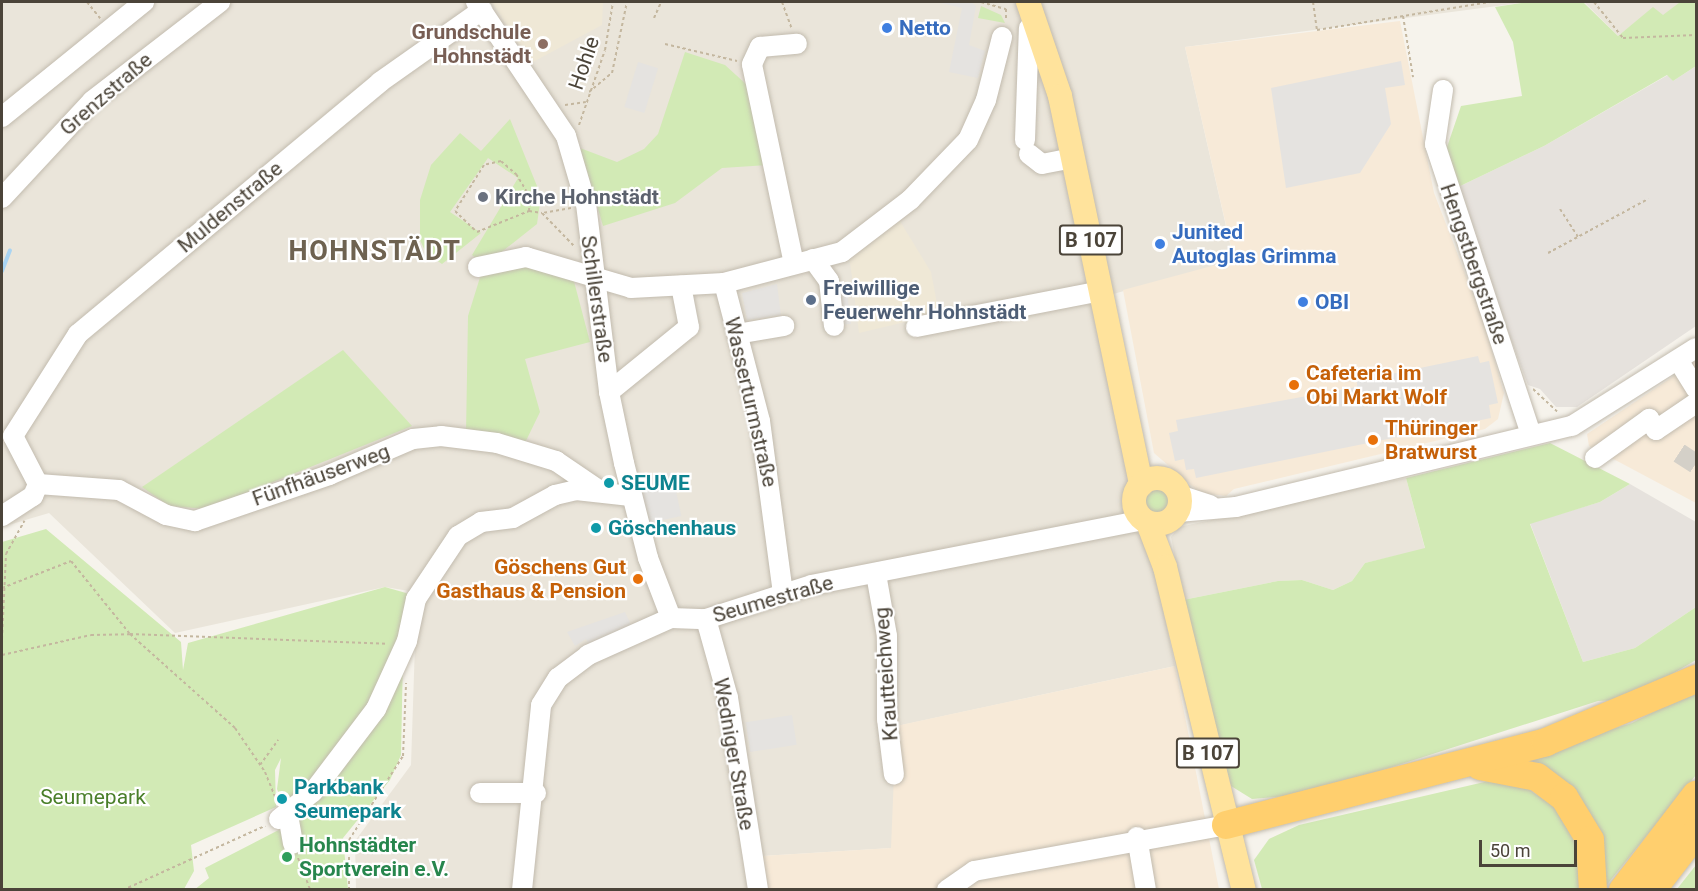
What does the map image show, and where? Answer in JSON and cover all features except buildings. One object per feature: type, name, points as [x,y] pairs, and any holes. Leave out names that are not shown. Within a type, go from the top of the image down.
[{"type":"highway","points":[[1226,825],[1472,765],[1632,710],[1696,679]]},
{"type":"highway","points":[[1472,765],[1537,777],[1564,797],[1590,840],[1593,890]]},
{"type":"highway","points":[[1623,890],[1696,795]]},
{"type":"highway","points":[[1652,890],[1696,833]]},
{"type":"main road","name":"B 107","points":[[1015,4],[1036,36],[1073,158],[1134,438],[1150,482]]},
{"type":"main road","name":"B 107","points":[[1150,482],[1134,503],[1163,514]]},
{"type":"main road","name":"B 107","points":[[1150,482],[1172,483],[1163,514],[1165,567],[1226,825],[1244,890]]},
{"type":"street","points":[[2,117],[144,2]]},
{"type":"street","name":"Grenzstraße","points":[[2,198],[92,101],[220,2]]},
{"type":"street","name":"Schillerstraße","points":[[479,6],[549,106],[566,136],[586,204],[592,275],[609,392],[632,496],[671,618]]},
{"type":"street","name":"Muldenstraße","points":[[35,490],[7,438],[78,334],[380,82],[479,6]]},
{"type":"street","points":[[1036,36],[1027,147],[1042,164],[1073,158]]},
{"type":"street","points":[[478,267],[526,257],[631,288],[681,286],[724,283],[804,262],[854,245],[949,163],[978,122],[1002,38]]},
{"type":"street","points":[[797,44],[760,47],[752,64],[804,262],[829,281],[823,303],[834,326]]},
{"type":"street","name":"Hengstbergstraße","points":[[1443,90],[1435,144],[1519,390],[1531,435]]},
{"type":"street","name":"Wasserturmstraße","points":[[724,283],[767,456],[783,593]]},
{"type":"street","points":[[609,392],[689,327],[681,286]]},
{"type":"street","points":[[916,327],[1102,291]]},
{"type":"street","points":[[737,334],[784,326]]},
{"type":"street","points":[[1163,514],[1212,506],[1236,507],[1584,422],[1696,348]]},
{"type":"street","points":[[1678,360],[1696,389]]},
{"type":"street","points":[[1595,458],[1648,419],[1656,430],[1696,403]]},
{"type":"street","name":"Fünfhäuserweg","points":[[35,490],[119,490],[166,515],[195,520],[329,475],[413,439],[441,436],[497,443],[556,461],[600,491]]},
{"type":"street","points":[[2,516],[35,490]]},
{"type":"street","name":"Fünfhäuserweg","points":[[283,817],[313,792],[376,709],[407,641],[422,586],[447,547],[481,522],[513,518],[555,495],[600,491],[632,496]]},
{"type":"street","name":"Seumestraße","points":[[522,890],[536,793],[541,705],[550,687],[588,655],[671,618],[706,619],[783,593],[1163,514]]},
{"type":"street","name":"Krautteichweg","points":[[876,574],[887,636],[887,719],[894,775]]},
{"type":"street","name":"Wedniger Straße","points":[[706,619],[728,698],[758,890]]},
{"type":"street","points":[[480,794],[536,793]]},
{"type":"street","points":[[283,817],[293,844]]},
{"type":"street","points":[[947,890],[974,871],[1137,837],[1158,839],[1226,825]]},
{"type":"street","points":[[1137,837],[1146,890]]},
{"type":"path","points":[[87,2],[108,30]]},
{"type":"path","name":"Hohle","points":[[575,132],[606,50],[614,2]]},
{"type":"path","points":[[589,92],[612,73],[627,2]]},
{"type":"path","points":[[654,18],[661,2]]},
{"type":"path","points":[[782,2],[797,44]]},
{"type":"path","points":[[981,2],[1015,4]]},
{"type":"path","points":[[1313,2],[1317,30],[1490,2]]},
{"type":"path","points":[[1594,2],[1623,38],[1696,35]]},
{"type":"path","points":[[1403,16],[1413,77]]},
{"type":"path","points":[[665,44],[752,64]]},
{"type":"path","points":[[549,106],[586,102]]},
{"type":"path","points":[[529,211],[530,197],[517,174],[501,161],[484,165],[455,211],[477,232],[529,211],[542,213],[586,204]]},
{"type":"path","points":[[1548,253],[1648,199]]},
{"type":"path","points":[[1560,209],[1578,237]]},
{"type":"path","points":[[542,213],[592,275]]},
{"type":"path","points":[[1519,390],[1528,387],[1549,408],[1566,414]]},
{"type":"path","points":[[2,639],[6,554],[35,490]]},
{"type":"path","points":[[3,588],[71,561],[130,634],[197,691],[260,765],[283,817],[201,859],[123,890]]},
{"type":"path","points":[[2,655],[91,635],[130,634],[383,644]]},
{"type":"path","points":[[349,890],[349,840],[404,756],[406,675]]},
{"type":"path","points":[[260,765],[278,740]]},
{"type":"path","points":[[293,844],[310,890]]},
{"type":"shaded area","points":[[2,2],[1528,2],[1185,47],[1234,261],[1091,300],[1131,471],[1122,499],[1124,520],[1149,543],[1175,666],[897,726],[892,848],[761,856],[764,889],[356,889],[355,841],[411,765],[415,644],[422,600],[409,591],[385,587],[175,633],[49,513],[2,527]]},
{"type":"shaded area","name":"Grundschule Hohnstädt","points":[[492,2],[603,2],[602,25],[531,63]]},
{"type":"shaded area","points":[[937,2],[971,2],[976,6],[969,45],[985,51],[978,78],[949,72],[962,8]]},
{"type":"shaded area","points":[[1584,2],[1680,2],[1663,16],[1653,8],[1618,36]]},
{"type":"shaded area","points":[[1400,21],[1434,193],[1482,317],[1504,393],[1498,419],[1485,429],[1234,489],[1226,496],[1200,493],[1154,453],[1123,290],[1234,260],[1185,47]]},
{"type":"shaded area","points":[[1401,61],[1405,85],[1385,88],[1391,124],[1360,173],[1286,188],[1271,88]]},
{"type":"shaded area","points":[[638,62],[658,68],[644,113],[624,107]]},
{"type":"shaded area","points":[[1696,66],[1696,326],[1577,407],[1556,407],[1540,389],[1528,385],[1454,189],[1544,146],[1668,75],[1673,81]]},
{"type":"shaded area","points":[[898,218],[931,272],[939,314],[859,333],[849,254]]},
{"type":"shaded area","points":[[846,283],[851,324],[834,326],[829,285]]},
{"type":"shaded area","points":[[777,284],[781,315],[747,320],[742,293]]},
{"type":"shaded area","points":[[1478,356],[1480,363],[1489,361],[1498,403],[1489,405],[1491,418],[1196,478],[1194,469],[1186,470],[1184,459],[1175,461],[1169,433],[1178,431],[1176,420],[1357,387],[1357,381]]},
{"type":"shaded area","points":[[1696,361],[1696,503],[1589,446],[1587,434]]},
{"type":"shaded area","points":[[672,472],[681,516],[647,523],[638,479]]},
{"type":"shaded area","points":[[1406,478],[1425,549],[1365,563],[1352,581],[1333,590],[1302,580],[1278,581],[1183,600],[1171,537],[1179,527]]},
{"type":"shaded area","points":[[1630,484],[1696,522],[1696,607],[1635,648],[1583,662],[1530,523],[1600,502]]},
{"type":"shaded area","points":[[625,612],[632,627],[590,647],[586,639],[575,646],[567,632]]},
{"type":"shaded area","points":[[1175,666],[1219,889],[764,889],[760,856],[891,848],[896,726]]},
{"type":"shaded area","points":[[792,715],[797,745],[750,752],[746,722]]},
{"type":"green space","points":[[1528,2],[1583,2],[1618,36],[1653,7],[1663,15],[1680,2],[1696,2],[1696,66],[1673,81],[1667,75],[1544,146],[1454,189],[1447,147],[1461,106],[1522,96],[1513,42],[1495,7]]},
{"type":"green space","points":[[981,6],[1001,15],[1005,23],[978,18]]},
{"type":"green space","points":[[685,52],[725,65],[747,85],[766,165],[722,168],[675,203],[603,226],[580,148],[617,162],[644,149],[658,134]]},
{"type":"green space","points":[[510,119],[541,196],[537,224],[499,254],[480,261],[472,255],[518,178],[488,158],[450,212],[481,233],[442,264],[426,253],[420,240],[420,200],[431,165],[460,133],[481,151]]},
{"type":"green space","points":[[512,264],[571,270],[590,342],[525,359],[540,412],[523,447],[466,433],[468,316],[482,271]]},
{"type":"green space","points":[[343,350],[412,426],[206,509],[169,506],[142,487]]},
{"type":"green space","points":[[1550,443],[1630,484],[1600,502],[1530,524],[1583,662],[1635,648],[1696,607],[1696,660],[1629,699],[1598,701],[1308,794],[1252,799],[1231,786],[1183,600],[1278,581],[1302,580],[1333,590],[1352,581],[1365,563],[1425,548],[1406,478]]},
{"type":"green space","points":[[1157,488],[1167,492],[1171,502],[1167,512],[1157,516],[1147,512],[1143,502],[1147,492]]},
{"type":"green space","name":"Seumepark","points":[[46,529],[181,642],[183,670],[188,643],[385,587],[413,595],[374,706],[286,811],[277,789],[281,758],[275,770],[276,807],[191,845],[194,871],[184,889],[2,890],[2,542]]},
{"type":"green space","points":[[403,655],[401,755],[390,780],[343,838],[348,889],[194,890],[209,878],[205,868],[296,821]]},
{"type":"green space","points":[[1696,690],[1696,775],[1605,887],[1597,838],[1508,760],[1632,723]]},
{"type":"green space","points":[[1493,780],[1525,787],[1560,810],[1578,845],[1583,890],[1262,889],[1254,860],[1269,839],[1299,825]]},
{"type":"green space","points":[[1696,865],[1696,889],[1677,889]]},
{"type":"waterway","points":[[2,271],[10,250]]},
{"type":"tunnel","points":[[1679,453],[1696,464]]},
{"type":"place","name":"Netto","points":[[887,28]]},
{"type":"place","name":"Grundschule Hohnstädt","points":[[543,44]]},
{"type":"place","name":"Kirche Hohnstädt","points":[[483,197]]},
{"type":"place","name":"Junited Autoglas Grimma","points":[[1160,244]]},
{"type":"place","name":"Freiwillige Feuerwehr Hohnstädt","points":[[811,300]]},
{"type":"place","name":"OBI","points":[[1303,302]]},
{"type":"place","name":"Cafeteria im Obi Markt Wolf","points":[[1294,385]]},
{"type":"place","name":"Thüringer Bratwurst","points":[[1373,440]]},
{"type":"place","name":"SEUME","points":[[609,483]]},
{"type":"place","name":"Göschenhaus","points":[[596,528]]},
{"type":"place","name":"Göschens Gut Gasthaus & Pension","points":[[638,579]]},
{"type":"place","name":"Parkbank Seumepark","points":[[282,799]]},
{"type":"place","name":"Hohnstädter Sportverein e.V.","points":[[287,857]]},
{"type":"district","name":"HOHNSTÄDT","points":[[375,252]]}]
